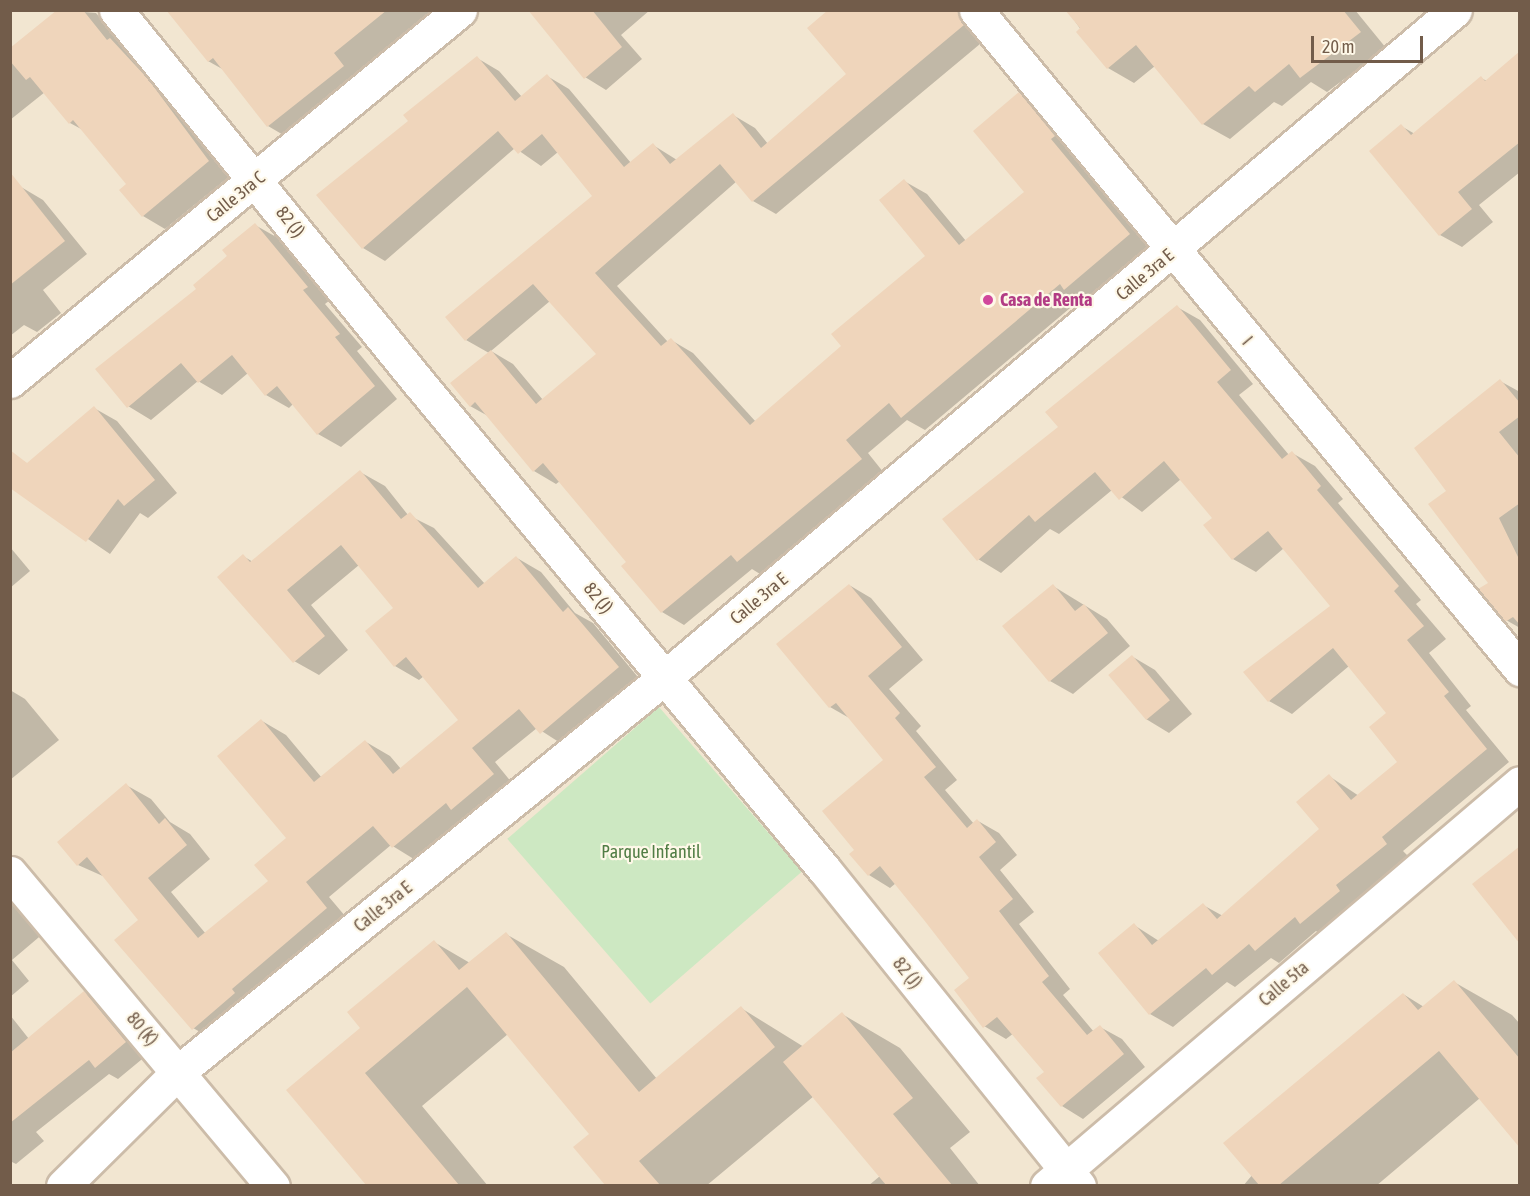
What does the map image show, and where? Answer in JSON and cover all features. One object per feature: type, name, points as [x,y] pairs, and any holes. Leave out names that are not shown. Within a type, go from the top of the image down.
[{"type":"street","name":"82 (J)","points":[[116,10],[664,678],[1064,1180]]},
{"type":"street","name":"Calle 3ra C","points":[[10,381],[257,180],[460,10]]},
{"type":"street","name":"I","points":[[976,10],[1173,252],[1520,669]]},
{"type":"street","name":"Calle 3ra E","points":[[63,1185],[178,1072],[664,678],[1173,252],[1455,10]]},
{"type":"street","name":"Calle 5ta","points":[[1064,1180],[1520,783]]},
{"type":"street","name":"80 (K)","points":[[10,873],[273,1185]]},
{"type":"shaded area","points":[[11,11],[1519,11],[1519,1185],[11,1185]]},
{"type":"green space","name":"Parque Infantil","points":[[659,707],[802,872],[650,1003],[507,839]]},
{"type":"building","points":[[57,10],[83,10],[107,40],[110,38],[148,79],[209,161],[142,217],[119,190],[126,184],[73,120],[69,124],[30,77],[26,80],[10,61],[10,48]]},
{"type":"building","points":[[166,10],[387,10],[334,53],[344,66],[267,127],[213,58],[208,62]]},
{"type":"building","points":[[528,10],[592,10],[622,47],[584,79]]},
{"type":"building","points":[[828,10],[958,10],[964,25],[752,202],[720,164],[595,273],[661,346],[671,338],[750,425],[841,346],[831,334],[925,256],[879,200],[904,179],[959,245],[1024,192],[973,131],[1019,92],[1055,136],[1051,139],[1130,234],[1064,290],[1060,284],[901,418],[889,403],[846,440],[862,459],[737,562],[731,555],[661,613],[621,566],[626,562],[543,463],[533,472],[475,402],[470,407],[450,383],[491,350],[536,404],[596,354],[533,284],[465,341],[445,317],[592,196],[542,134],[518,154],[498,131],[362,249],[316,195],[408,121],[403,115],[477,56],[515,101],[547,74],[624,167],[653,143],[670,164],[733,113],[761,148],[846,74],[807,28]]},
{"type":"building","points":[[1065,10],[1343,10],[1361,32],[1300,78],[1289,64],[1255,92],[1249,86],[1202,125],[1136,45],[1107,69],[1076,32],[1080,28]]},
{"type":"building","points":[[1520,51],[1520,142],[1458,192],[1472,209],[1439,236],[1369,151],[1401,124],[1411,135],[1481,76],[1485,81]]},
{"type":"building","points":[[10,172],[65,241],[10,285]]},
{"type":"building","points":[[255,223],[308,287],[303,290],[340,334],[335,337],[375,386],[317,435],[277,386],[265,396],[232,355],[198,383],[181,363],[127,408],[95,369],[196,289],[193,285],[227,256],[222,250]]},
{"type":"building","points":[[1177,305],[1231,370],[1217,382],[1282,459],[1292,451],[1321,486],[1317,490],[1399,586],[1394,591],[1424,626],[1407,640],[1449,692],[1444,696],[1487,749],[1382,837],[1387,844],[1336,885],[1340,891],[1300,924],[1295,917],[1255,951],[1249,944],[1212,975],[1206,968],[1149,1015],[1098,953],[1134,923],[1152,945],[1203,903],[1217,919],[1319,829],[1296,802],[1329,774],[1351,800],[1397,762],[1369,727],[1386,713],[1333,648],[1268,702],[1243,672],[1330,606],[1268,531],[1232,560],[1203,525],[1212,518],[1164,461],[1119,500],[1095,472],[1035,522],[1029,515],[977,561],[942,519],[1058,427],[1045,412]]},
{"type":"building","points":[[1500,379],[1520,403],[1520,416],[1499,432],[1520,458],[1520,503],[1499,518],[1520,561],[1520,625],[1513,617],[1505,622],[1478,589],[1488,583],[1428,504],[1446,491],[1414,448]]},
{"type":"building","points":[[94,406],[155,480],[124,506],[118,499],[86,542],[10,488],[10,450],[27,463]]},
{"type":"building","points":[[360,470],[401,519],[410,512],[478,588],[516,556],[563,612],[568,607],[619,667],[540,734],[519,709],[472,748],[494,774],[451,810],[446,803],[392,848],[373,826],[306,882],[327,908],[232,989],[235,993],[192,1030],[114,940],[138,920],[87,857],[77,866],[57,842],[126,783],[159,824],[165,818],[187,845],[148,878],[198,938],[268,881],[254,865],[286,838],[217,756],[261,719],[314,782],[365,740],[393,774],[458,720],[406,657],[394,667],[365,631],[393,608],[341,545],[287,590],[325,636],[293,663],[217,577],[243,554],[250,562]]},
{"type":"building","points":[[849,584],[902,647],[868,676],[900,713],[895,718],[936,767],[924,777],[967,828],[977,819],[996,842],[979,857],[1013,899],[999,911],[1049,976],[1042,982],[1087,1035],[1100,1025],[1124,1054],[1061,1107],[1036,1078],[1044,1072],[997,1017],[983,1028],[954,990],[969,978],[880,866],[868,876],[849,854],[854,850],[822,811],[883,760],[836,703],[829,708],[776,644]]},
{"type":"building","points":[[1053,584],[1075,611],[1084,604],[1108,633],[1049,682],[1002,626]]},
{"type":"building","points":[[1132,655],[1170,700],[1146,720],[1108,675]]},
{"type":"building","points":[[1520,846],[1520,944],[1472,884]]},
{"type":"building","points":[[506,932],[639,1092],[741,1006],[775,1047],[639,1161],[660,1185],[605,1185],[573,1147],[589,1134],[467,987],[365,1073],[459,1185],[366,1185],[286,1090],[360,1028],[347,1012],[434,940],[459,970]]},
{"type":"building","points":[[1454,980],[1520,1059],[1520,1148],[1439,1051],[1279,1185],[1259,1185],[1223,1143],[1403,993],[1418,1010]]},
{"type":"building","points":[[84,991],[126,1042],[95,1068],[89,1060],[10,1123],[10,1053]]},
{"type":"building","points":[[842,1012],[913,1098],[893,1114],[952,1185],[886,1185],[783,1062]]},
{"type":"place","name":"Casa de Renta","points":[[988,300]]}]
